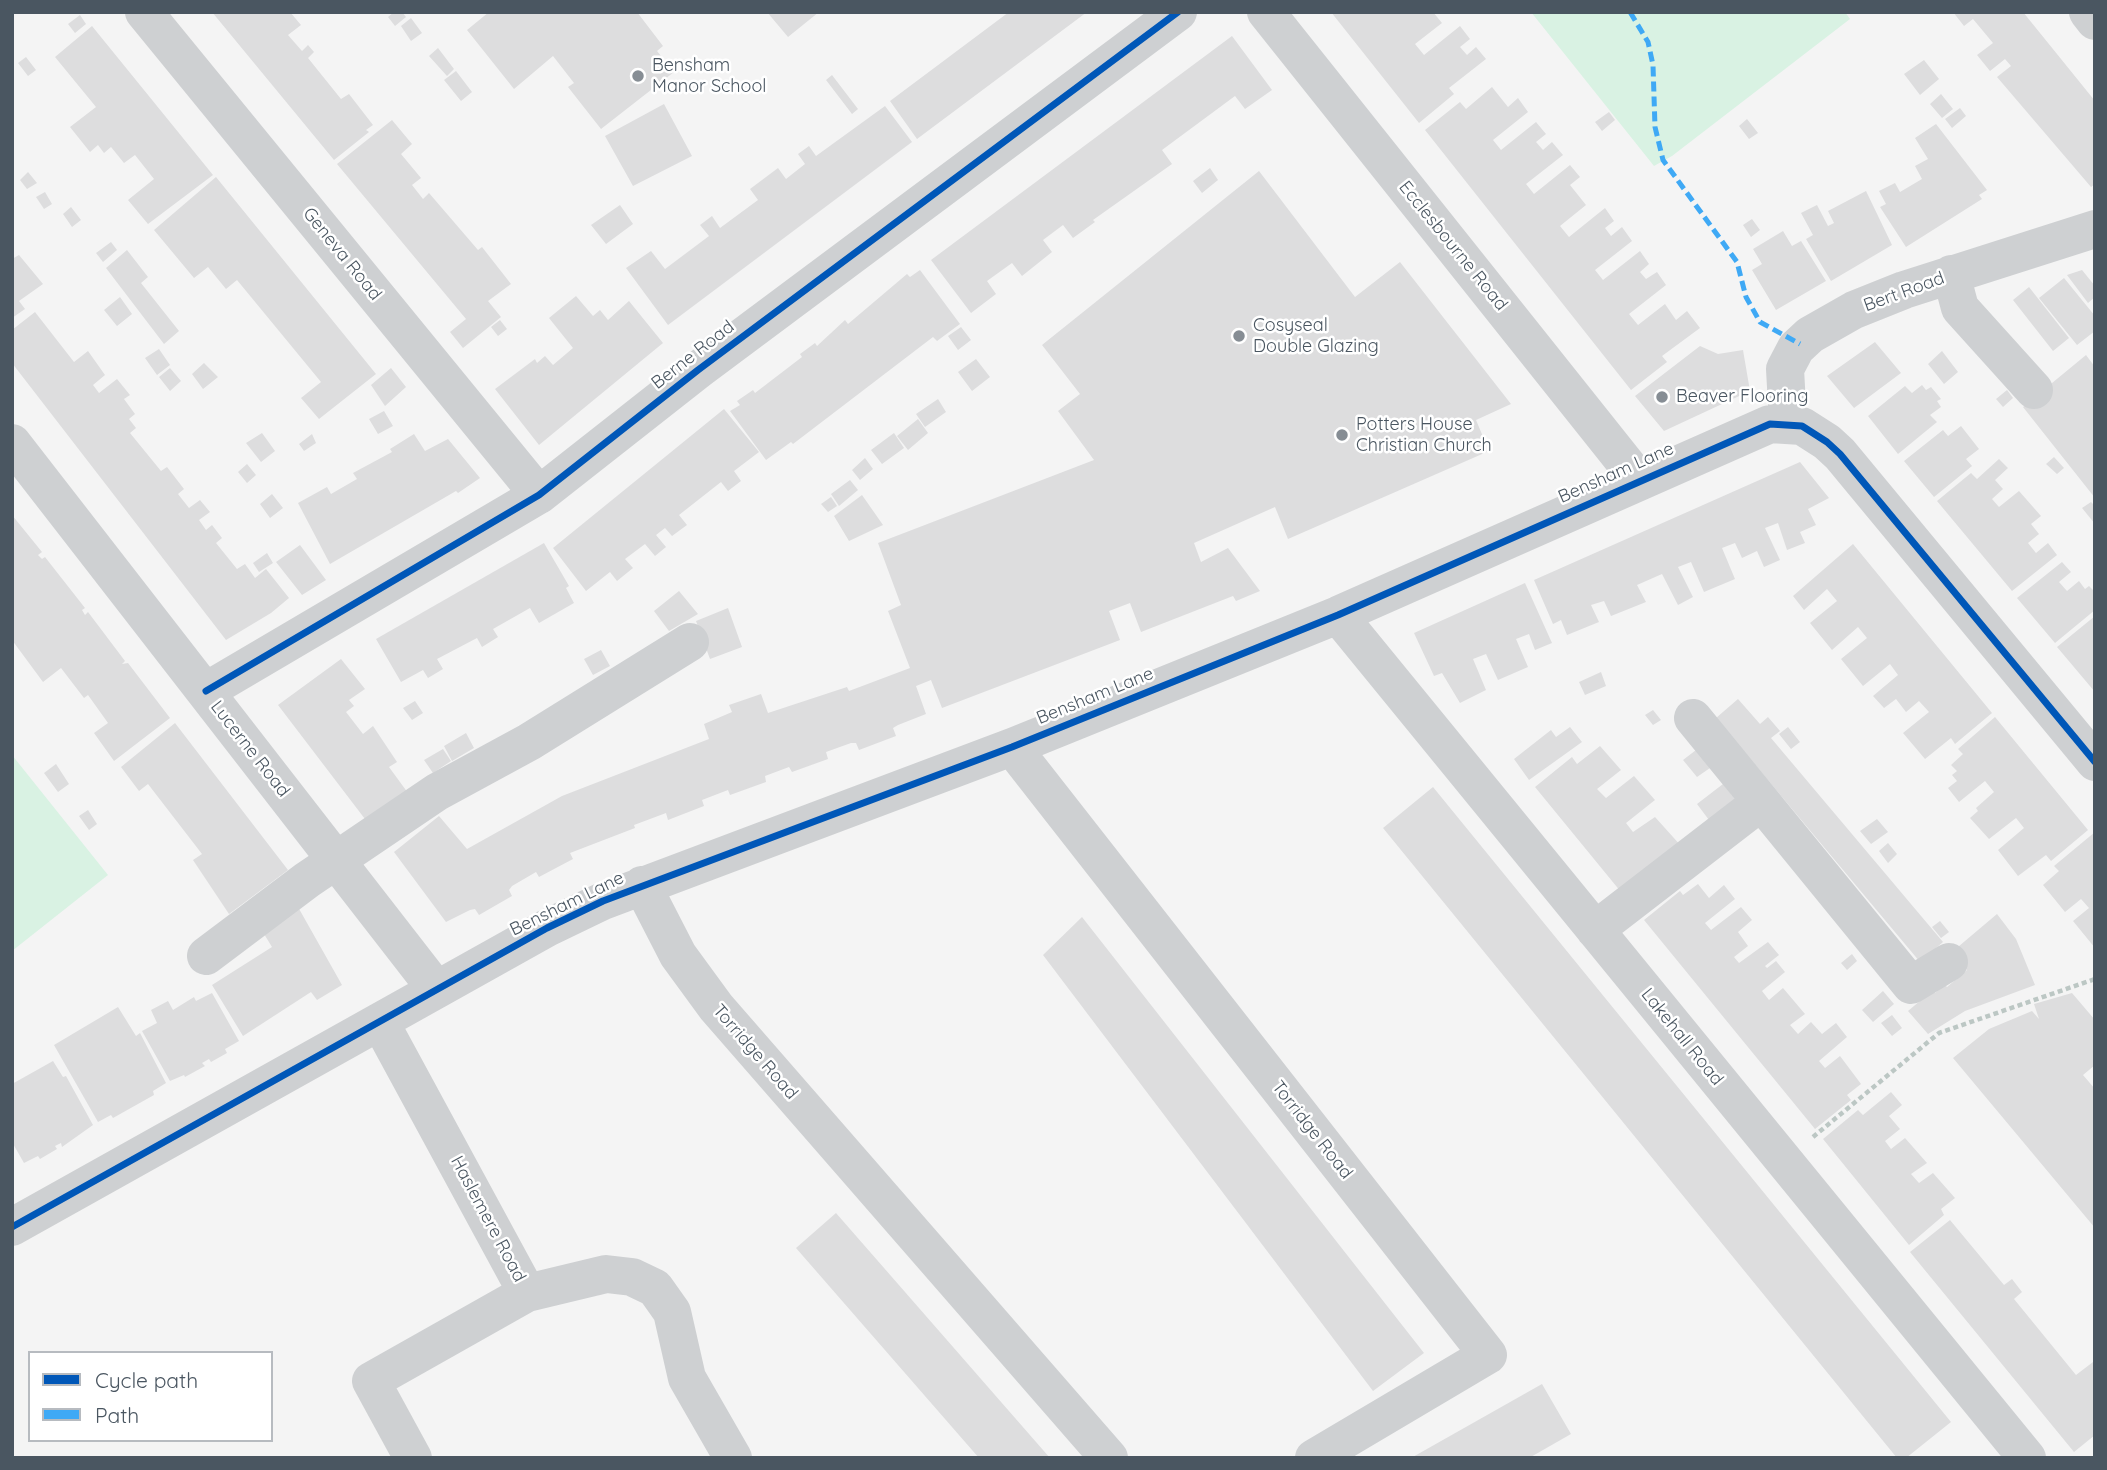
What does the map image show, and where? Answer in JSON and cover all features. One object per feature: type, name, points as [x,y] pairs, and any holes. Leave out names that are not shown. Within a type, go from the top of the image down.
[{"type":"street","name":"Geneva Road","points":[[144,12],[539,495]]},
{"type":"street","name":"Berne Road","points":[[206,691],[539,495],[698,370],[1178,12]]},
{"type":"street","name":"Ecclesbourne Road","points":[[1266,12],[1639,480]]},
{"type":"street","points":[[2088,12],[2095,21]]},
{"type":"street","name":"Bert Road","points":[[1788,423],[1785,369],[1800,344],[1854,310],[1951,274],[2095,229]]},
{"type":"street","points":[[1951,274],[1960,308],[2034,390]]},
{"type":"street","name":"Bensham Lane","points":[[12,1227],[547,928],[642,885],[1012,747],[1338,615],[1759,426],[1788,423]]},
{"type":"street","points":[[1788,423],[1814,432],[1840,454],[2095,762]]},
{"type":"street","name":"Lucerne Road","points":[[12,443],[436,989]]},
{"type":"street","name":"Lakehall Road","points":[[1338,615],[1784,1161],[2008,1451]]},
{"type":"street","points":[[206,956],[307,880],[437,792],[529,742],[690,642]]},
{"type":"street","points":[[1693,718],[1911,985],[1949,962]]},
{"type":"street","name":"Torridge Road","points":[[1012,747],[1488,1355],[1314,1458]]},
{"type":"street","points":[[1595,930],[1761,803]]},
{"type":"street","name":"Torridge Road","points":[[642,885],[678,955],[716,1007],[1109,1458]]},
{"type":"street","name":"Haslemere Road","points":[[380,1023],[527,1293],[371,1381],[413,1458]]},
{"type":"street","points":[[527,1293],[606,1274],[632,1277],[655,1288],[672,1312],[687,1378],[733,1458]]},
{"type":"path","points":[[1784,1161],[1939,1033],[2095,979]]},
{"type":"green space","points":[[1531,12],[1845,12],[1850,19],[1672,156],[1654,166]]},
{"type":"green space","points":[[12,755],[108,875],[12,951]]},
{"type":"building","points":[[212,12],[290,12],[301,25],[288,35],[302,51],[308,45],[314,52],[308,58],[341,99],[349,94],[373,125],[366,130],[369,132],[334,160]]},
{"type":"building","points":[[394,12],[402,12],[406,17],[395,26],[388,17]]},
{"type":"building","points":[[489,12],[637,12],[663,46],[657,51],[674,72],[601,129],[568,87],[574,83],[553,56],[514,89],[467,30]]},
{"type":"building","points":[[767,12],[819,12],[788,37]]},
{"type":"building","points":[[1009,12],[1087,12],[917,139],[890,101]]},
{"type":"building","points":[[1331,12],[1433,12],[1442,23],[1415,44],[1424,55],[1460,26],[1470,39],[1460,47],[1467,55],[1476,47],[1486,59],[1449,88],[1454,94],[1419,123]]},
{"type":"building","points":[[1953,12],[2023,12],[2095,101],[2095,184],[2091,187],[1997,77],[2011,66],[2005,59],[1990,71],[1977,55],[1993,43],[1973,19],[1964,26]]},
{"type":"building","points":[[80,15],[86,24],[75,33],[68,24]]},
{"type":"building","points":[[411,18],[422,33],[411,41],[401,26]]},
{"type":"building","points":[[92,26],[213,175],[148,224],[128,200],[154,179],[135,155],[124,163],[111,147],[104,153],[98,145],[90,152],[70,127],[96,107],[55,57]]},
{"type":"building","points":[[1232,36],[1272,90],[1245,109],[1235,96],[1162,150],[1172,164],[1093,220],[1095,222],[1073,238],[1063,225],[1043,240],[1052,252],[1022,276],[1012,263],[987,281],[996,294],[971,313],[931,260]]},
{"type":"building","points":[[438,48],[454,69],[447,76],[429,56]]},
{"type":"building","points":[[26,57],[36,70],[28,76],[18,63]]},
{"type":"building","points":[[1924,60],[1939,79],[1920,95],[1904,74]]},
{"type":"building","points":[[456,71],[472,92],[461,101],[444,80]]},
{"type":"building","points":[[832,75],[858,109],[852,114],[826,80]]},
{"type":"building","points":[[1492,87],[1508,107],[1518,98],[1528,112],[1493,140],[1501,150],[1536,122],[1546,134],[1536,142],[1543,150],[1552,142],[1563,155],[1526,184],[1534,194],[1570,165],[1580,177],[1570,185],[1586,205],[1560,226],[1569,237],[1605,208],[1614,221],[1605,228],[1611,236],[1622,227],[1632,241],[1595,270],[1603,280],[1640,251],[1649,264],[1640,272],[1646,279],[1657,272],[1666,285],[1629,314],[1638,325],[1665,304],[1676,320],[1687,311],[1700,328],[1662,356],[1667,362],[1631,390],[1425,130],[1460,102],[1466,109]]},
{"type":"building","points":[[1941,94],[1953,109],[1942,118],[1930,104]]},
{"type":"building","points":[[664,104],[692,156],[633,186],[605,136]]},
{"type":"building","points":[[885,106],[912,142],[668,325],[626,268],[651,251],[665,269],[709,236],[700,225],[712,216],[720,228],[758,200],[750,189],[778,168],[786,179],[805,164],[798,154],[809,146],[816,156]]},
{"type":"building","points":[[1960,108],[1966,116],[1952,128],[1945,119]]},
{"type":"building","points":[[1609,112],[1615,120],[1602,131],[1595,122]]},
{"type":"building","points":[[1747,119],[1758,133],[1749,139],[1739,126]]},
{"type":"building","points":[[392,120],[412,144],[401,154],[421,178],[412,185],[423,199],[429,193],[478,250],[482,247],[511,284],[488,301],[501,317],[463,348],[450,332],[466,319],[337,164]]},
{"type":"building","points":[[1936,124],[1987,190],[1979,195],[1982,199],[1906,247],[1880,207],[1886,204],[1879,191],[1895,183],[1900,192],[1922,179],[1915,166],[1928,159],[1915,138]]},
{"type":"building","points":[[1210,168],[1218,180],[1202,193],[1193,181]]},
{"type":"building","points":[[1259,171],[1355,297],[1400,262],[1511,404],[1476,420],[1489,451],[1288,539],[1275,507],[1194,543],[1201,562],[1228,548],[1260,591],[1236,601],[1233,596],[1141,632],[1130,603],[1109,611],[1120,640],[942,708],[931,680],[916,686],[926,714],[893,728],[896,736],[859,750],[856,743],[851,743],[826,752],[828,759],[792,772],[789,767],[765,776],[766,782],[730,795],[728,790],[702,800],[704,806],[668,820],[666,813],[634,825],[635,828],[570,853],[573,859],[539,877],[536,872],[512,886],[509,890],[512,896],[479,915],[475,909],[470,910],[446,922],[394,852],[439,816],[467,849],[562,796],[709,739],[704,724],[732,712],[729,705],[761,694],[768,713],[847,687],[849,691],[910,668],[888,611],[901,605],[878,543],[1094,460],[1058,411],[1080,394],[1042,345]]},
{"type":"building","points":[[28,172],[37,183],[27,189],[20,180]]},
{"type":"building","points":[[216,177],[376,374],[319,419],[301,398],[321,382],[237,280],[226,289],[208,267],[194,278],[154,230]]},
{"type":"building","points":[[1866,191],[1892,245],[1831,281],[1806,239],[1813,235],[1801,213],[1817,205],[1828,226],[1834,223],[1828,211]]},
{"type":"building","points":[[45,192],[52,204],[44,209],[36,197]]},
{"type":"building","points":[[620,205],[633,224],[606,244],[591,225]]},
{"type":"building","points":[[71,207],[81,220],[72,227],[63,214]]},
{"type":"building","points":[[1752,219],[1760,230],[1751,237],[1743,225]]},
{"type":"building","points":[[1783,231],[1792,246],[1801,241],[1826,281],[1776,310],[1752,270],[1762,264],[1753,249]]},
{"type":"building","points":[[111,242],[117,250],[103,262],[96,253]]},
{"type":"building","points":[[127,250],[148,277],[141,283],[179,331],[164,344],[106,268]]},
{"type":"building","points":[[19,255],[43,284],[19,301],[25,309],[12,318],[12,259]]},
{"type":"building","points":[[920,270],[960,324],[937,341],[933,337],[793,444],[791,442],[766,460],[730,411],[740,405],[737,401],[753,390],[755,393],[802,357],[800,354],[815,343],[817,346],[845,320],[848,324],[907,274],[910,277]]},
{"type":"building","points":[[2082,270],[2095,286],[2095,297],[2088,303],[2067,275]]},
{"type":"building","points":[[2064,278],[2095,316],[2095,331],[2077,345],[2039,298]]},
{"type":"building","points":[[2029,287],[2069,338],[2053,351],[2013,300]]},
{"type":"building","points":[[576,296],[593,316],[600,310],[608,320],[629,301],[663,343],[539,445],[495,389],[535,359],[537,363],[545,356],[553,365],[573,348],[549,318]]},
{"type":"building","points":[[120,297],[132,314],[117,326],[104,310]]},
{"type":"building","points":[[35,312],[74,362],[88,351],[105,375],[93,385],[99,393],[117,379],[130,395],[124,399],[135,414],[129,419],[136,428],[130,433],[161,471],[167,467],[184,489],[178,494],[189,508],[200,500],[210,512],[199,520],[206,530],[212,525],[222,538],[216,543],[237,569],[245,564],[255,578],[266,569],[289,598],[271,613],[226,640],[12,363],[12,330]]},
{"type":"building","points":[[500,320],[507,329],[498,336],[491,327]]},
{"type":"building","points":[[961,327],[971,340],[958,350],[948,336]]},
{"type":"building","points":[[1875,342],[1901,373],[1854,408],[1827,376]]},
{"type":"building","points":[[1700,346],[1718,354],[1743,350],[1750,391],[1664,431],[1635,396]]},
{"type":"building","points":[[159,349],[170,365],[157,375],[145,358]]},
{"type":"building","points":[[1942,351],[1958,372],[1944,384],[1928,364]]},
{"type":"building","points":[[2086,355],[2095,367],[2095,498],[2023,407]]},
{"type":"building","points":[[976,359],[990,377],[972,391],[958,372]]},
{"type":"building","points":[[204,363],[218,377],[203,389],[192,374]]},
{"type":"building","points":[[170,368],[181,381],[170,391],[159,377]]},
{"type":"building","points":[[391,368],[406,387],[385,406],[371,385]]},
{"type":"building","points":[[1922,385],[1926,390],[1931,387],[1941,399],[1937,401],[1941,407],[1930,415],[1937,422],[1898,454],[1868,416],[1905,386],[1912,393]]},
{"type":"building","points":[[2007,390],[2013,398],[2003,407],[1996,399]]},
{"type":"building","points":[[938,399],[946,412],[925,427],[916,414]]},
{"type":"building","points":[[724,409],[759,452],[734,471],[741,481],[728,491],[721,482],[679,515],[687,525],[672,536],[665,528],[656,535],[666,547],[655,556],[645,544],[625,559],[633,568],[617,581],[610,572],[586,591],[553,548]]},
{"type":"building","points":[[384,411],[393,426],[378,434],[369,419]]},
{"type":"building","points":[[918,419],[928,433],[908,450],[897,436]]},
{"type":"building","points":[[1961,426],[1979,449],[1966,459],[1972,466],[1934,497],[1904,461],[1943,430],[1948,436]]},
{"type":"building","points":[[262,433],[275,451],[261,462],[246,443]]},
{"type":"building","points":[[894,433],[904,448],[882,464],[871,450]]},
{"type":"building","points":[[312,434],[316,443],[304,451],[299,444]]},
{"type":"building","points":[[414,434],[425,451],[448,439],[480,478],[330,564],[298,503],[327,487],[331,494],[357,479],[353,473],[392,452],[390,449]]},
{"type":"building","points":[[2054,457],[2064,468],[2057,474],[2046,464]]},
{"type":"building","points":[[865,458],[873,469],[860,480],[852,470]]},
{"type":"building","points":[[1999,459],[2008,468],[1995,480],[2003,489],[1992,499],[1999,507],[2019,491],[2041,516],[2031,524],[2039,534],[2028,543],[2036,553],[2048,543],[2057,555],[2012,591],[1937,501],[1971,473],[1977,479]]},
{"type":"building","points":[[1800,462],[1829,498],[1808,509],[1816,525],[1800,532],[1805,543],[1787,550],[1778,523],[1765,528],[1780,560],[1764,567],[1757,551],[1742,558],[1735,543],[1722,548],[1735,579],[1704,592],[1691,562],[1678,567],[1693,597],[1678,605],[1662,574],[1637,585],[1646,602],[1611,616],[1604,601],[1591,605],[1599,622],[1567,635],[1561,620],[1553,624],[1534,580]]},
{"type":"building","points":[[247,464],[256,475],[247,483],[238,472]]},
{"type":"building","points":[[850,480],[858,490],[839,506],[831,494]]},
{"type":"building","points":[[272,494],[283,508],[270,518],[260,504]]},
{"type":"building","points":[[862,495],[883,525],[849,541],[834,516]]},
{"type":"building","points":[[831,497],[837,506],[828,512],[821,504]]},
{"type":"building","points":[[2091,502],[2095,506],[2095,524],[2082,508]]},
{"type":"building","points":[[12,515],[42,552],[38,555],[42,559],[45,557],[85,608],[82,610],[85,615],[88,612],[125,661],[122,664],[128,663],[170,718],[114,761],[94,733],[108,723],[88,695],[84,698],[61,668],[43,682],[12,640]]},
{"type":"building","points":[[544,543],[569,586],[566,588],[574,603],[539,623],[530,608],[493,629],[498,637],[482,647],[477,638],[437,659],[443,669],[428,678],[423,670],[401,682],[376,639]]},
{"type":"building","points":[[1853,544],[1992,713],[1955,744],[1951,738],[1925,759],[1903,733],[1929,712],[1919,701],[1906,712],[1896,699],[1884,708],[1873,696],[1898,675],[1890,664],[1863,686],[1841,659],[1867,638],[1858,627],[1832,650],[1810,623],[1837,601],[1827,589],[1804,610],[1793,596]]},
{"type":"building","points":[[300,545],[326,580],[302,595],[276,562]]},
{"type":"building","points":[[267,553],[273,563],[259,572],[253,563]]},
{"type":"building","points":[[2062,562],[2071,572],[2059,582],[2067,591],[2079,581],[2085,589],[2089,586],[2095,592],[2095,610],[2055,643],[2017,598]]},
{"type":"building","points":[[1525,583],[1552,643],[1535,650],[1529,634],[1516,639],[1528,667],[1498,680],[1486,654],[1473,659],[1486,690],[1460,703],[1442,673],[1434,676],[1414,633]]},
{"type":"building","points":[[679,591],[698,614],[669,631],[654,611]]},
{"type":"building","points":[[728,608],[742,647],[710,659],[696,621]]},
{"type":"building","points":[[2095,616],[2095,692],[2057,647]]},
{"type":"building","points":[[601,650],[610,666],[593,675],[584,659]]},
{"type":"building","points":[[341,659],[365,689],[349,700],[354,706],[346,712],[363,734],[373,726],[397,762],[389,767],[408,793],[368,823],[278,705]]},
{"type":"building","points":[[1601,672],[1606,686],[1585,695],[1579,682]]},
{"type":"building","points":[[1738,699],[1760,724],[1768,717],[1780,731],[1771,738],[1943,942],[1920,962],[1716,718]]},
{"type":"building","points":[[415,701],[423,713],[412,720],[403,708]]},
{"type":"building","points":[[1653,710],[1661,720],[1653,725],[1645,715]]},
{"type":"building","points":[[1995,717],[2088,830],[2051,861],[2046,855],[2018,876],[1998,850],[2024,828],[2016,818],[1989,839],[1970,818],[1978,811],[1976,808],[1994,792],[1985,781],[1959,802],[1948,788],[1957,781],[1952,775],[1957,771],[1951,765],[1963,754],[1958,749]]},
{"type":"building","points":[[175,723],[288,870],[229,914],[193,860],[202,854],[148,784],[139,791],[121,767]]},
{"type":"building","points":[[1570,727],[1582,742],[1529,780],[1514,759],[1551,730],[1556,737]]},
{"type":"building","points":[[1788,727],[1800,742],[1791,749],[1779,734]]},
{"type":"building","points":[[466,733],[474,748],[452,761],[444,746]]},
{"type":"building","points":[[1600,746],[1621,770],[1597,789],[1606,798],[1634,776],[1655,800],[1626,823],[1633,832],[1655,817],[1682,847],[1621,892],[1535,787],[1572,757],[1577,764]]},
{"type":"building","points":[[443,749],[451,761],[433,773],[424,760]]},
{"type":"building","points":[[1696,750],[1710,768],[1697,777],[1683,760]]},
{"type":"building","points":[[56,764],[69,784],[58,792],[44,773]]},
{"type":"building","points":[[1723,784],[1738,803],[1712,824],[1697,804]]},
{"type":"building","points":[[1433,787],[1951,1422],[1906,1458],[1897,1458],[1383,828]]},
{"type":"building","points":[[88,810],[97,824],[89,830],[79,816]]},
{"type":"building","points":[[1877,819],[1888,832],[1871,844],[1860,831]]},
{"type":"building","points":[[2095,832],[2095,948],[2073,921],[2089,908],[2081,899],[2065,912],[2043,885],[2059,871],[2054,866]]},
{"type":"building","points":[[1888,843],[1897,854],[1888,863],[1879,851]]},
{"type":"building","points":[[1698,884],[1709,898],[1724,885],[1735,899],[1705,923],[1711,930],[1741,907],[1752,920],[1738,932],[1748,946],[1734,957],[1739,963],[1768,942],[1779,955],[1765,966],[1767,968],[1776,961],[1785,972],[1762,991],[1769,1000],[1783,988],[1805,1014],[1790,1025],[1798,1034],[1811,1022],[1822,1034],[1836,1023],[1847,1037],[1819,1061],[1825,1068],[1840,1056],[1861,1084],[1847,1095],[1851,1100],[1815,1129],[1644,920],[1680,891],[1683,895]]},
{"type":"building","points":[[298,907],[342,985],[317,1000],[311,992],[243,1036],[212,985],[272,947],[261,929]]},
{"type":"building","points":[[1997,914],[2016,939],[2035,985],[1965,1011],[1928,1034],[1908,1011],[1933,990],[1935,993],[1945,985],[1947,987],[1967,970],[1952,952]]},
{"type":"building","points":[[1082,917],[1424,1353],[1373,1391],[1043,955]]},
{"type":"building","points":[[1940,921],[1949,932],[1941,938],[1932,927]]},
{"type":"building","points":[[1852,954],[1857,961],[1847,970],[1841,963]]},
{"type":"building","points":[[1883,991],[1894,1004],[1873,1022],[1862,1010]]},
{"type":"building","points":[[212,993],[239,1041],[225,1049],[227,1053],[211,1062],[209,1059],[202,1063],[205,1066],[185,1077],[184,1075],[170,1081],[142,1031],[157,1023],[151,1010],[168,1001],[173,1010],[194,997],[196,1001]]},
{"type":"building","points":[[2072,993],[2095,1020],[2095,1065],[2083,1075],[2095,1089],[2095,1228],[1953,1058],[1989,1029],[2032,1011],[2039,1019],[2034,1004]]},
{"type":"building","points":[[118,1007],[136,1036],[140,1033],[166,1083],[153,1091],[154,1095],[113,1118],[111,1115],[98,1122],[54,1045]]},
{"type":"building","points":[[1892,1015],[1902,1028],[1892,1036],[1881,1023]]},
{"type":"building","points":[[53,1061],[63,1077],[66,1076],[93,1125],[62,1147],[61,1143],[55,1146],[57,1149],[40,1159],[38,1156],[24,1163],[12,1142],[12,1084]]},
{"type":"building","points":[[1891,1092],[1902,1105],[1889,1116],[1900,1129],[1885,1141],[1891,1149],[1905,1138],[1927,1163],[1911,1174],[1919,1183],[1933,1173],[1955,1198],[1941,1209],[1944,1215],[1909,1245],[1823,1139],[1858,1110],[1863,1115]]},
{"type":"building","points":[[836,1213],[1050,1458],[979,1458],[796,1248]]},
{"type":"building","points":[[1950,1220],[2004,1285],[2012,1279],[2022,1292],[2014,1299],[2076,1375],[2093,1362],[2095,1364],[2095,1435],[2074,1452],[1910,1252]]},
{"type":"building","points":[[1542,1384],[1571,1434],[1529,1458],[1411,1458]]},
{"type":"marked path","points":[[1630,12],[1648,42],[1653,65],[1655,127],[1663,160],[1737,262],[1746,297],[1760,322],[1800,344]]},
{"type":"cycle path","points":[[206,691],[539,495],[698,370],[1178,12]]},
{"type":"cycle path","points":[[12,1227],[547,928],[603,901],[1012,747],[1338,615],[1770,424],[1802,426],[1840,454],[2095,762]]},
{"type":"place","name":"Bensham Manor School","points":[[638,76]]},
{"type":"place","name":"Cosyseal Double Glazing","points":[[1239,336]]},
{"type":"place","name":"Beaver Flooring","points":[[1662,397]]},
{"type":"place","name":"Potters House Christian Church","points":[[1342,435]]}]
